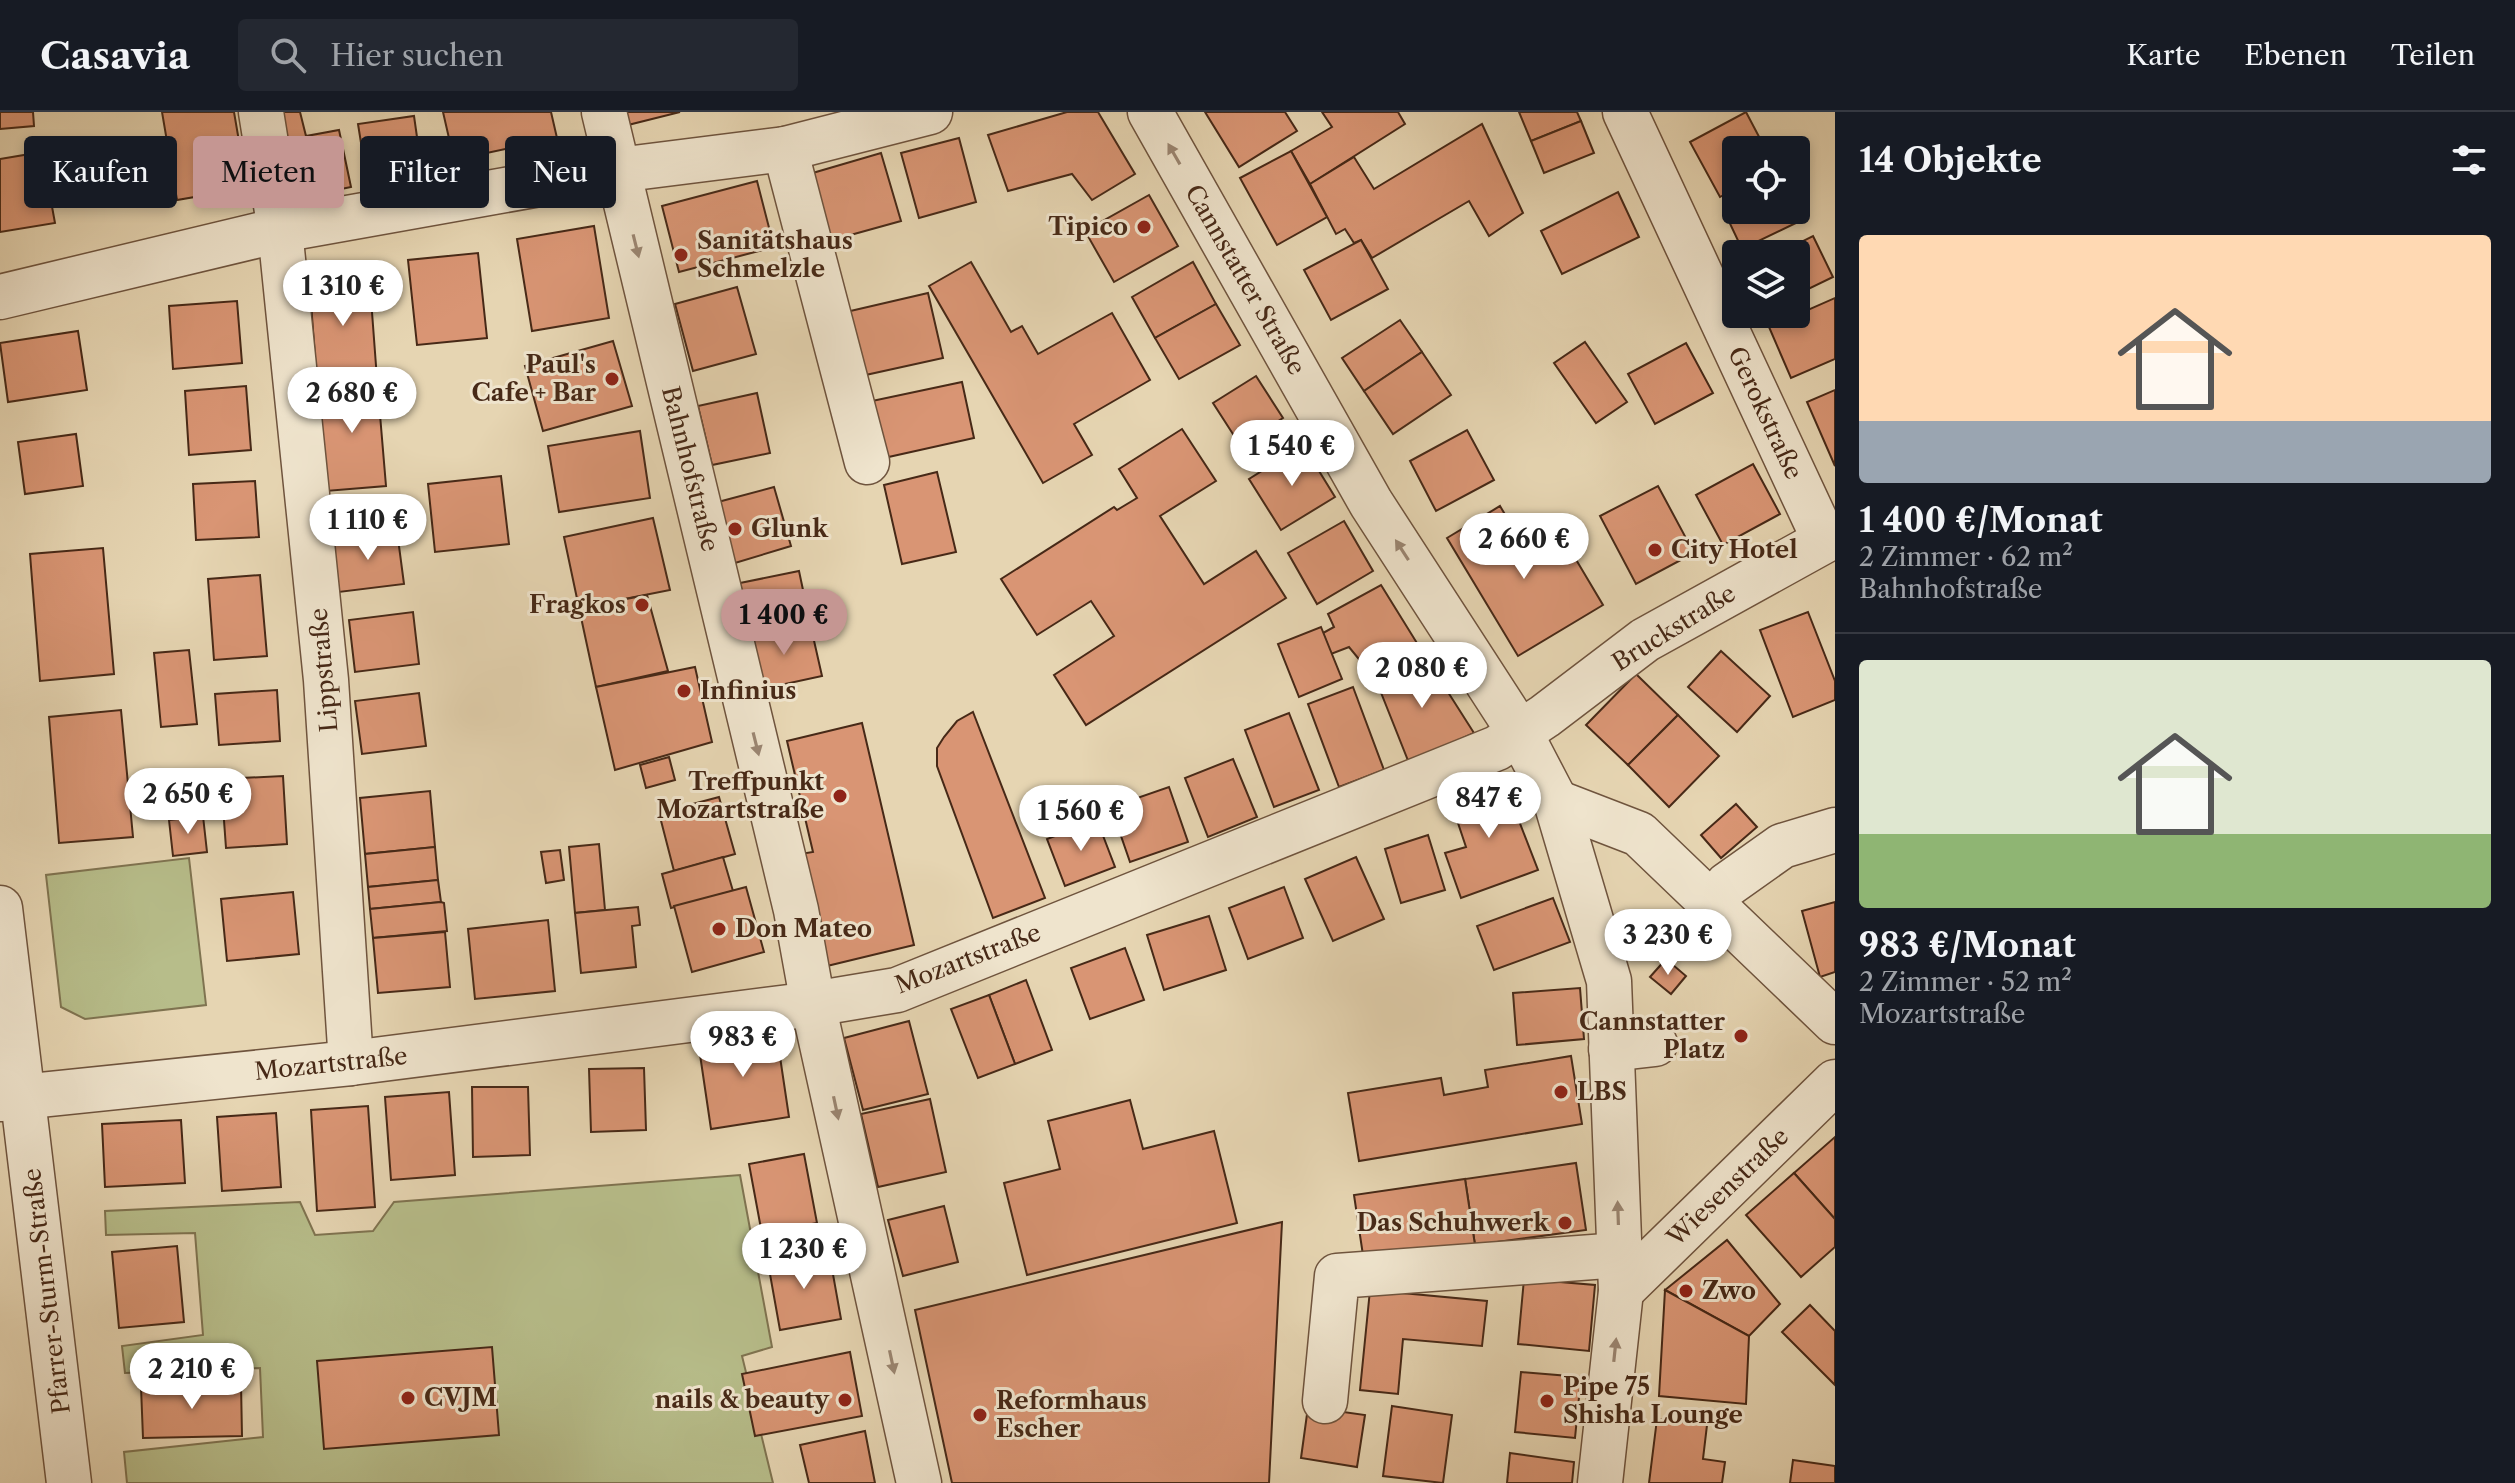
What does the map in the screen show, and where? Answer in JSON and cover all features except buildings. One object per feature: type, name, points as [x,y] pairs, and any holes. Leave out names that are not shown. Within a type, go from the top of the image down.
[{"type":"street","name":"Lippstraße","points":[[261,112],[280,230],[326,680],[351,1063]]},
{"type":"street","name":"Bahnhofstraße","points":[[604,112],[792,895],[813,1004],[919,1483]]},
{"type":"street","points":[[0,297],[280,230],[618,170],[785,149],[930,112]]},
{"type":"street","name":"Cannstatter Straße","points":[[1150,112],[1371,503],[1520,733],[1556,802],[1609,981],[1620,1273],[1600,1483]]},
{"type":"street","name":"Gerokstraße","points":[[1625,112],[1829,537]]},
{"type":"street","points":[[785,149],[867,462]]},
{"type":"street","name":"Bruckstraße","points":[[1520,733],[1645,640],[1829,537]]},
{"type":"street","name":"Mozartstraße","points":[[12,1098],[351,1063],[813,1004],[897,990],[1497,748],[1520,733]]},
{"type":"street","points":[[1556,802],[1639,834],[1835,1022]]},
{"type":"street","points":[[1711,903],[1727,885],[1782,846],[1835,830]]},
{"type":"street","name":"Pfarrer-Sturm-Straße","points":[[0,908],[12,1098],[69,1483]]},
{"type":"street","points":[[1611,1049],[1655,1044]]},
{"type":"street","name":"Wiesenstraße","points":[[1620,1273],[1835,1082]]},
{"type":"street","points":[[1325,1401],[1337,1276],[1620,1273]]},
{"type":"green space","points":[[189,858],[206,1005],[85,1019],[61,1007],[46,875]]},
{"type":"green space","points":[[740,1175],[772,1347],[742,1356],[773,1483],[127,1483],[124,1452],[263,1437],[260,1368],[125,1373],[122,1346],[203,1335],[195,1233],[106,1235],[105,1211],[300,1202],[315,1235],[373,1231],[394,1202]]},
{"type":"place","name":"Tipico","points":[[1144,227]]},
{"type":"place","name":"Sanitätshaus Schmelzle","points":[[681,255]]},
{"type":"place","name":"Paul's Cafe + Bar","points":[[612,379]]},
{"type":"place","name":"Glunk","points":[[735,529]]},
{"type":"place","name":"City Hotel","points":[[1655,550]]},
{"type":"place","name":"Fragkos","points":[[642,605]]},
{"type":"place","name":"Infinius","points":[[684,691]]},
{"type":"place","name":"Treffpunkt Mozartstraße","points":[[840,796]]},
{"type":"place","name":"Don Mateo","points":[[719,929]]},
{"type":"place","name":"Cannstatter Platz","points":[[1741,1036]]},
{"type":"place","name":"LBS","points":[[1561,1092]]},
{"type":"place","name":"Das Schuhwerk","points":[[1565,1223]]},
{"type":"place","name":"Zwo","points":[[1686,1291]]},
{"type":"place","name":"CVJM","points":[[408,1398]]},
{"type":"place","name":"nails & beauty","points":[[845,1400]]},
{"type":"place","name":"Pipe 75 Shisha Lounge","points":[[1547,1401]]},
{"type":"place","name":"Reformhaus Escher","points":[[980,1415]]}]
